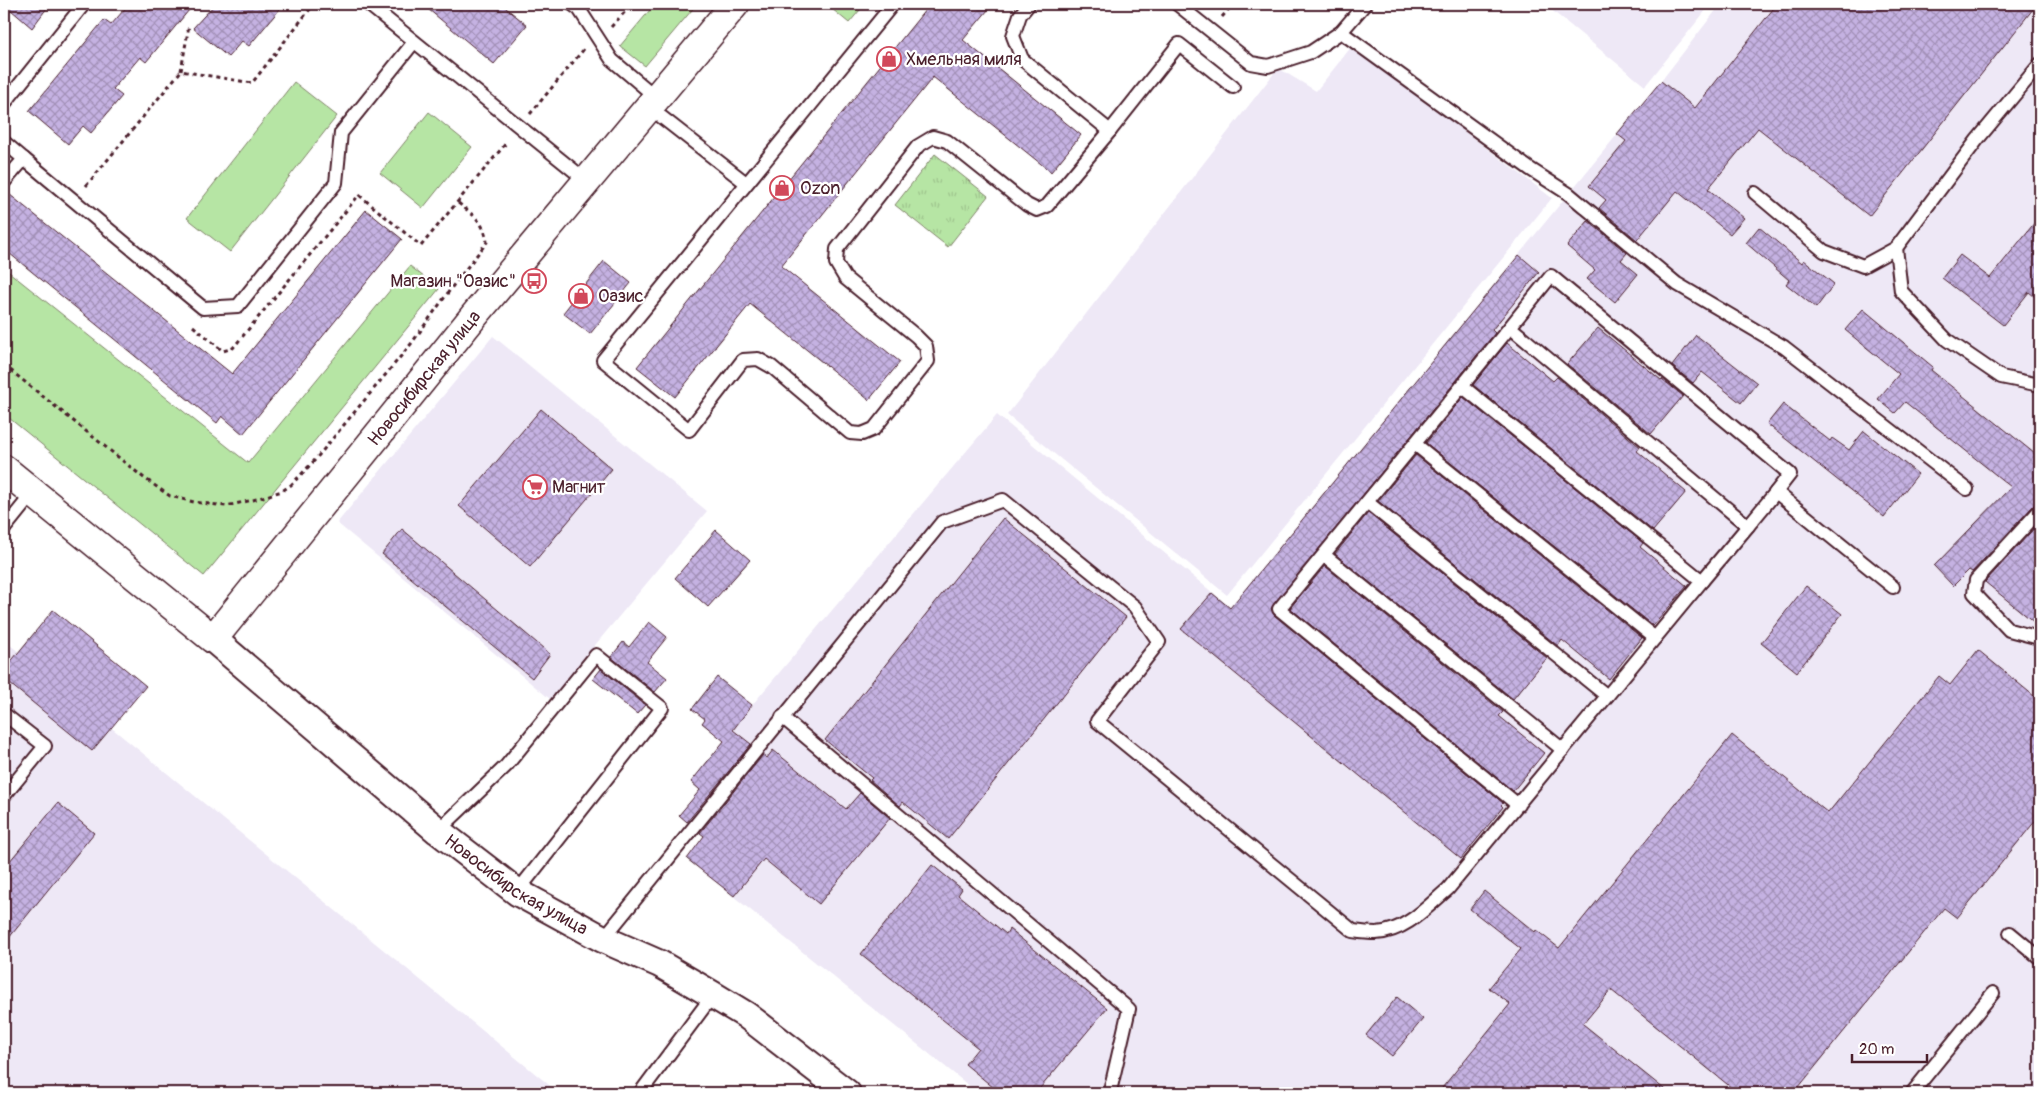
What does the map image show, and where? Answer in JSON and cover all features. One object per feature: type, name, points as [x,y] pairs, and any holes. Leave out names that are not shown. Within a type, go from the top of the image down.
[{"type":"street","name":"Новосибирская улица","points":[[213,639],[474,316],[735,4]]},
{"type":"street","name":"Новосибирская улица","points":[[4,469],[213,639],[438,831],[517,892],[603,939],[660,964],[713,994],[746,1015],[847,1093]]},
{"type":"lane","points":[[4,104],[84,4]]},
{"type":"lane","points":[[368,4],[588,182]]},
{"type":"lane","points":[[572,4],[580,10],[612,60],[653,103],[746,183]]},
{"type":"lane","points":[[893,4],[603,360],[689,430],[743,360],[758,358],[772,367],[850,433],[862,434],[874,429],[928,361],[926,346],[845,278],[836,263],[837,249],[918,146],[933,137],[947,141],[1027,205],[1037,210],[1048,206],[1179,44],[1233,87]]},
{"type":"lane","points":[[1029,4],[1020,15],[1013,36],[1022,59],[1110,131]]},
{"type":"lane","points":[[1177,4],[1251,63],[1268,66],[1311,52],[1341,32],[1365,4]]},
{"type":"lane","points":[[1341,32],[1530,169],[1569,194],[1677,284],[1784,347],[1967,489]]},
{"type":"lane","points":[[4,142],[203,308],[238,306],[336,183],[341,133],[414,42]]},
{"type":"lane","points":[[1755,193],[1824,250],[1863,266],[1896,248],[1977,140],[2040,64]]},
{"type":"lane","points":[[4,182],[24,159]]},
{"type":"lane","points":[[1896,248],[1901,292],[1947,340],[2001,377],[2040,385]]},
{"type":"lane","points":[[603,939],[942,522],[1003,500],[1135,607],[1160,642],[1097,721],[1353,932],[1377,933],[1394,929],[1412,919],[1448,889],[1518,805],[1654,638],[1748,526],[1790,474],[1551,276],[1280,609],[1518,805]]},
{"type":"lane","points":[[1510,327],[1748,526]]},
{"type":"lane","points":[[1462,386],[1702,581]]},
{"type":"lane","points":[[1415,444],[1654,638]]},
{"type":"lane","points":[[4,529],[33,492]]},
{"type":"lane","points":[[1776,492],[1892,587]]},
{"type":"lane","points":[[1368,502],[1607,696]]},
{"type":"lane","points":[[2040,510],[1976,580],[1974,593],[2009,630],[2039,638],[2040,636]]},
{"type":"lane","points":[[1324,555],[1563,750]]},
{"type":"lane","points":[[438,831],[506,766],[596,655],[662,708],[517,892]]},
{"type":"lane","points":[[4,714],[44,746],[4,796]]},
{"type":"lane","points":[[782,718],[1130,1009],[1111,1087]]},
{"type":"lane","points":[[2010,933],[2040,958]]},
{"type":"lane","points":[[1912,1093],[1992,993]]},
{"type":"lane","points":[[640,1093],[713,994]]},
{"type":"path","points":[[181,71],[252,83],[314,4]]},
{"type":"path","points":[[614,25],[632,4]]},
{"type":"path","points":[[74,200],[181,71],[189,25]]},
{"type":"path","points":[[4,365],[144,478],[170,496],[194,502],[226,506],[282,491],[291,485],[314,461],[367,399],[488,242],[486,231],[481,222],[457,202]]},
{"type":"shaded area","points":[[1544,4],[1711,4],[1645,86]]},
{"type":"shaded area","points":[[1721,4],[2040,4],[2040,1093],[978,1093],[687,859],[704,836],[679,815],[700,790],[691,782],[752,705],[997,415],[1230,607],[1661,81]]},
{"type":"shaded area","points":[[1352,46],[1552,198],[1227,595],[1007,415],[1278,68],[1316,91]]},
{"type":"shaded area","points":[[493,336],[707,511],[550,699],[337,523]]},
{"type":"shaded area","points":[[4,640],[86,707],[559,1093],[4,1093]]},
{"type":"green space","points":[[655,4],[697,4],[645,66],[620,46]]},
{"type":"green space","points":[[826,4],[865,4],[849,23]]},
{"type":"green space","points":[[294,82],[337,116],[230,252],[187,218]]},
{"type":"green space","points":[[429,112],[472,147],[423,208],[380,173]]},
{"type":"green space","points":[[935,154],[988,196],[948,247],[895,205]]},
{"type":"green space","points":[[410,266],[439,289],[204,576],[4,414],[4,268],[248,463]]},
{"type":"building","points":[[4,4],[50,4],[32,28]]},
{"type":"building","points":[[129,4],[194,4],[146,62],[140,57],[113,89],[122,96],[91,133],[83,126],[68,144],[29,111],[104,20],[111,25]]},
{"type":"building","points":[[215,4],[284,4],[249,46],[242,41],[228,57],[193,28]]},
{"type":"building","points":[[422,4],[501,4],[527,25],[494,64]]},
{"type":"building","points":[[930,4],[993,4],[963,40],[1081,135],[1051,172],[933,77],[781,266],[900,362],[869,400],[750,304],[675,397],[637,367]]},
{"type":"building","points":[[1777,4],[2037,4],[1869,216],[1758,128],[1708,189],[1744,218],[1730,234],[1677,191],[1637,240],[1599,208],[1606,200],[1589,186],[1626,141],[1617,134],[1661,81],[1695,108]]},
{"type":"building","points":[[4,190],[232,374],[366,210],[402,239],[243,434],[222,416],[217,423],[4,249]]},
{"type":"building","points":[[2040,216],[2040,301],[2029,292],[2003,325],[1942,278],[1960,255],[1990,278]]},
{"type":"building","points":[[1588,221],[1627,253],[1621,260],[1638,274],[1615,302],[1587,279],[1595,270],[1567,246]]},
{"type":"building","points":[[1759,227],[1802,263],[1804,260],[1834,284],[1816,308],[1786,284],[1789,280],[1746,243]]},
{"type":"building","points":[[1519,255],[1539,272],[1492,330],[1495,333],[1271,608],[1274,615],[1503,803],[1501,805],[1503,807],[1461,859],[1181,629],[1212,593],[1230,608]]},
{"type":"building","points":[[604,261],[631,283],[590,334],[563,313]]},
{"type":"building","points":[[1863,309],[1933,367],[1931,370],[2040,458],[2040,502],[2034,505],[1972,572],[1969,570],[1953,586],[1934,566],[2011,487],[1905,402],[1895,413],[1878,399],[1899,374],[1845,330]]},
{"type":"building","points":[[1598,328],[1683,396],[1651,434],[1567,364]]},
{"type":"building","points":[[1696,335],[1757,383],[1741,403],[1702,372],[1693,383],[1672,366]]},
{"type":"building","points":[[1507,343],[1553,381],[1557,377],[1640,447],[1637,451],[1686,492],[1653,531],[1473,385]]},
{"type":"building","points":[[1463,397],[1643,543],[1640,547],[1687,586],[1653,626],[1426,443]]},
{"type":"building","points":[[1783,404],[1830,441],[1832,438],[1849,450],[1864,431],[1918,474],[1884,517],[1767,424]]},
{"type":"building","name":"Магнит","points":[[541,409],[612,469],[530,567],[459,506]]},
{"type":"building","points":[[1416,455],[1642,638],[1609,679],[1562,640],[1558,646],[1378,501]]},
{"type":"building","points":[[1368,513],[1547,658],[1513,699],[1335,554]]},
{"type":"building","points":[[1003,518],[1126,617],[948,839],[903,802],[900,806],[870,780],[872,778],[825,740]]},
{"type":"building","points":[[2040,522],[2040,627],[1985,582]]},
{"type":"building","points":[[402,529],[550,654],[532,678],[382,554]]},
{"type":"building","points":[[716,530],[750,560],[708,607],[675,578]]},
{"type":"building","points":[[1325,566],[1503,712],[1499,716],[1544,753],[1513,791],[1290,608]]},
{"type":"building","points":[[1806,586],[1842,614],[1797,672],[1761,643]]},
{"type":"building","points":[[53,610],[146,686],[92,751],[4,679],[4,670]]},
{"type":"building","points":[[649,622],[667,637],[647,662],[667,678],[655,692],[611,657],[623,642],[629,647]]},
{"type":"building","points":[[1978,650],[2040,701],[2040,815],[1957,918],[1944,908],[1794,1093],[1738,1093],[1611,990],[1583,1024],[1669,1093],[1438,1093],[1510,1004],[1489,988],[1521,949],[1470,909],[1484,891],[1535,932],[1536,930],[1559,948],[1732,735],[1828,813],[1939,676],[1950,685]]},
{"type":"building","points":[[601,669],[645,705],[637,714],[593,679]]},
{"type":"building","points":[[717,677],[752,705],[733,730],[751,744],[687,822],[679,815],[700,790],[691,782],[724,741],[702,723],[705,719],[692,709]]},
{"type":"building","points":[[773,750],[846,809],[860,793],[890,818],[819,904],[764,859],[734,896],[687,859],[704,836],[700,833],[763,755],[767,758]]},
{"type":"building","points":[[58,803],[94,833],[4,944],[4,868]]},
{"type":"building","points":[[932,865],[962,889],[958,895],[1006,934],[1009,929],[1107,1008],[1036,1093],[1000,1093],[965,1064],[978,1048],[861,954]]},
{"type":"building","points":[[1397,997],[1423,1019],[1392,1056],[1366,1035]]},
{"type":"place","name":"Хмельная миля","points":[[889,59]]},
{"type":"place","name":"Ozon","points":[[782,188]]},
{"type":"place","name":"Магазин \"Оазис\"","points":[[534,281]]},
{"type":"place","name":"Оазис","points":[[581,296]]},
{"type":"place","name":"Магнит","points":[[535,487]]}]
